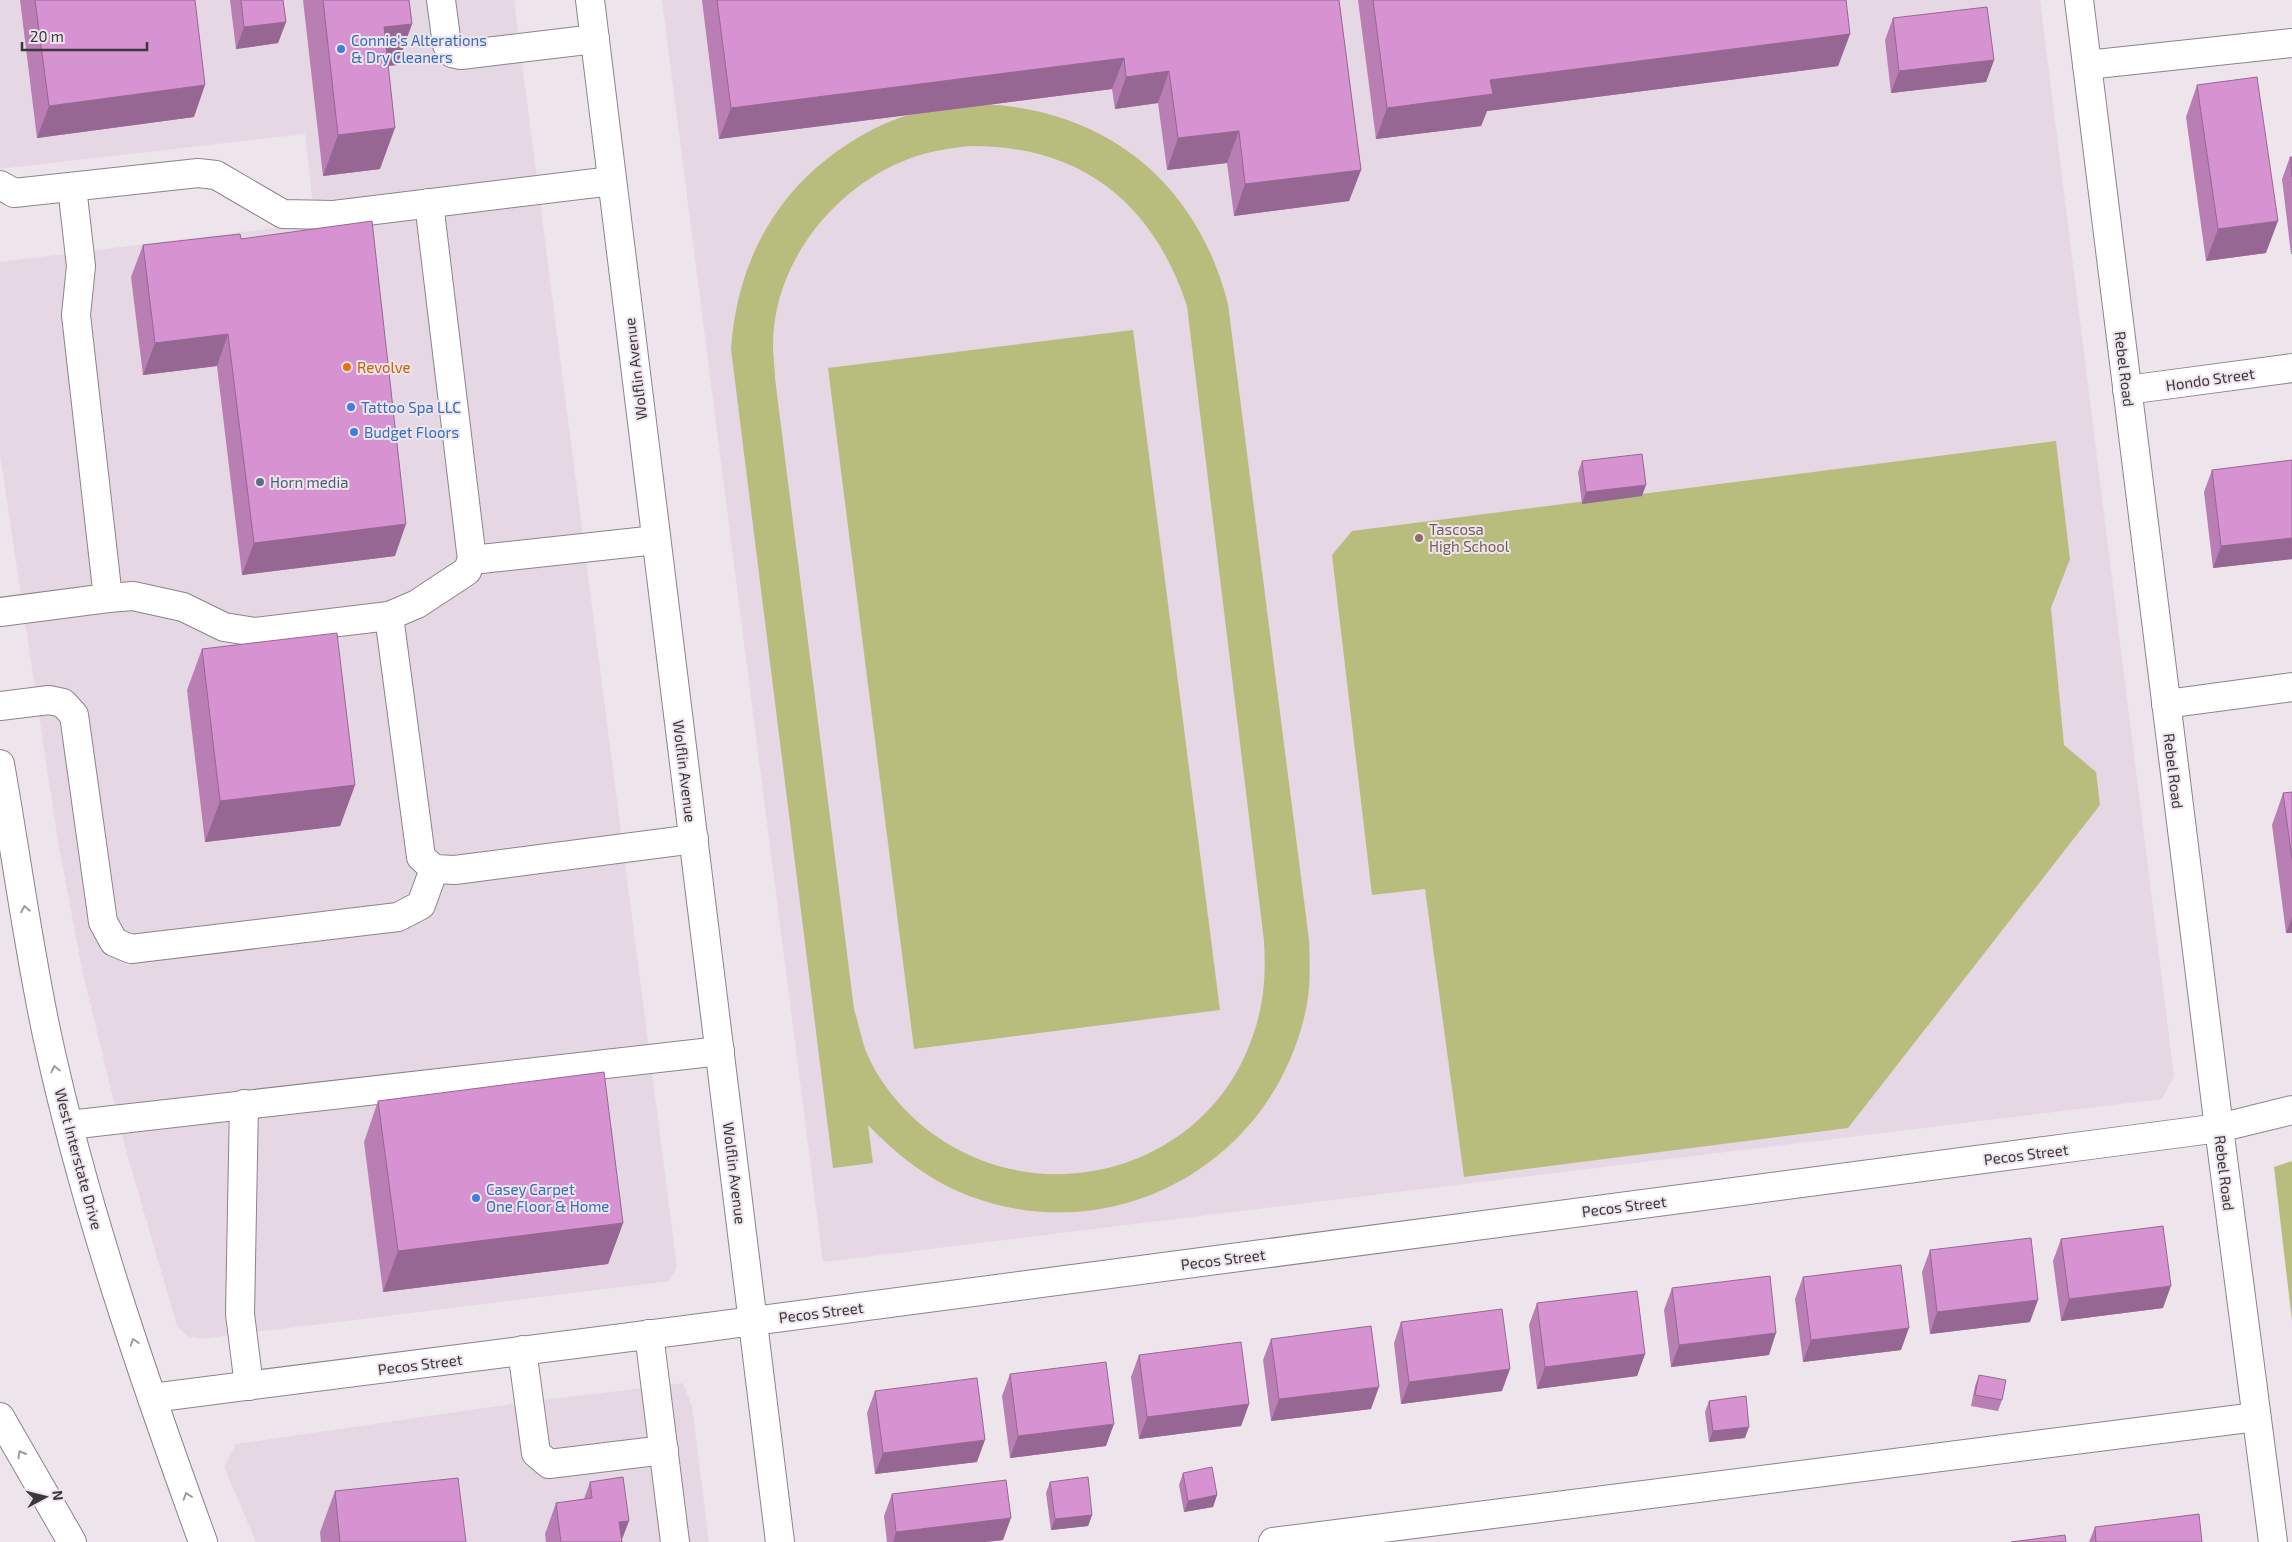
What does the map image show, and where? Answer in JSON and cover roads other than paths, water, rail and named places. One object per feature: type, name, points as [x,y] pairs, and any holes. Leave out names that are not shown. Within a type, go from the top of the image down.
[{"type":"main road","points":[[441,0],[447,45],[452,53],[461,55],[595,39]]},
{"type":"main road","name":"Wolflin Avenue","points":[[590,0],[780,1542]]},
{"type":"main road","name":"Rebel Road","points":[[2079,0],[2272,1542]]},
{"type":"main road","points":[[2088,65],[2292,43]]},
{"type":"main road","points":[[0,185],[14,194],[198,173],[216,176],[283,214],[334,215],[612,180]]},
{"type":"main road","points":[[72,187],[81,266],[76,316],[108,598]]},
{"type":"main road","points":[[0,612],[133,596],[183,607],[224,627],[255,632],[389,616],[417,604],[467,571],[472,560],[429,203]]},
{"type":"main road","name":"Hondo Street","points":[[2127,390],[2292,368]]},
{"type":"main road","points":[[472,560],[656,540]]},
{"type":"main road","points":[[389,616],[421,857],[434,870],[455,870],[694,839]]},
{"type":"main road","points":[[2166,704],[2292,688]]},
{"type":"main road","points":[[0,706],[49,700],[63,702],[74,715],[104,922],[114,942],[131,950],[398,917],[421,905],[434,870]]},
{"type":"main road","name":"West Interstate Drive","points":[[0,764],[47,1034],[68,1125],[101,1240],[152,1398],[203,1542]]},
{"type":"main road","points":[[68,1125],[720,1051]]},
{"type":"main road","points":[[244,1104],[240,1314],[249,1386]]},
{"type":"main road","name":"Pecos Street","points":[[152,1398],[2219,1128],[2292,1110]]},
{"type":"main road","points":[[649,1334],[675,1542]]},
{"type":"main road","points":[[522,1350],[536,1453],[549,1464],[664,1450]]},
{"type":"main road","points":[[0,1417],[72,1542]]},
{"type":"main road","points":[[1273,1542],[2256,1417]]},
{"type":"place","name":"Connie's Alterations & Dry Cleaners","points":[[341,49]]},
{"type":"place","name":"Revolve","points":[[347,367]]},
{"type":"place","name":"Tattoo Spa LLC","points":[[351,407]]},
{"type":"place","name":"Budget Floors","points":[[354,432]]},
{"type":"place","name":"Horn media","points":[[260,482]]},
{"type":"place","name":"Tascosa High School","points":[[1419,538]]},
{"type":"place","name":"Casey Carpet One Floor & Home","points":[[476,1198]]}]
